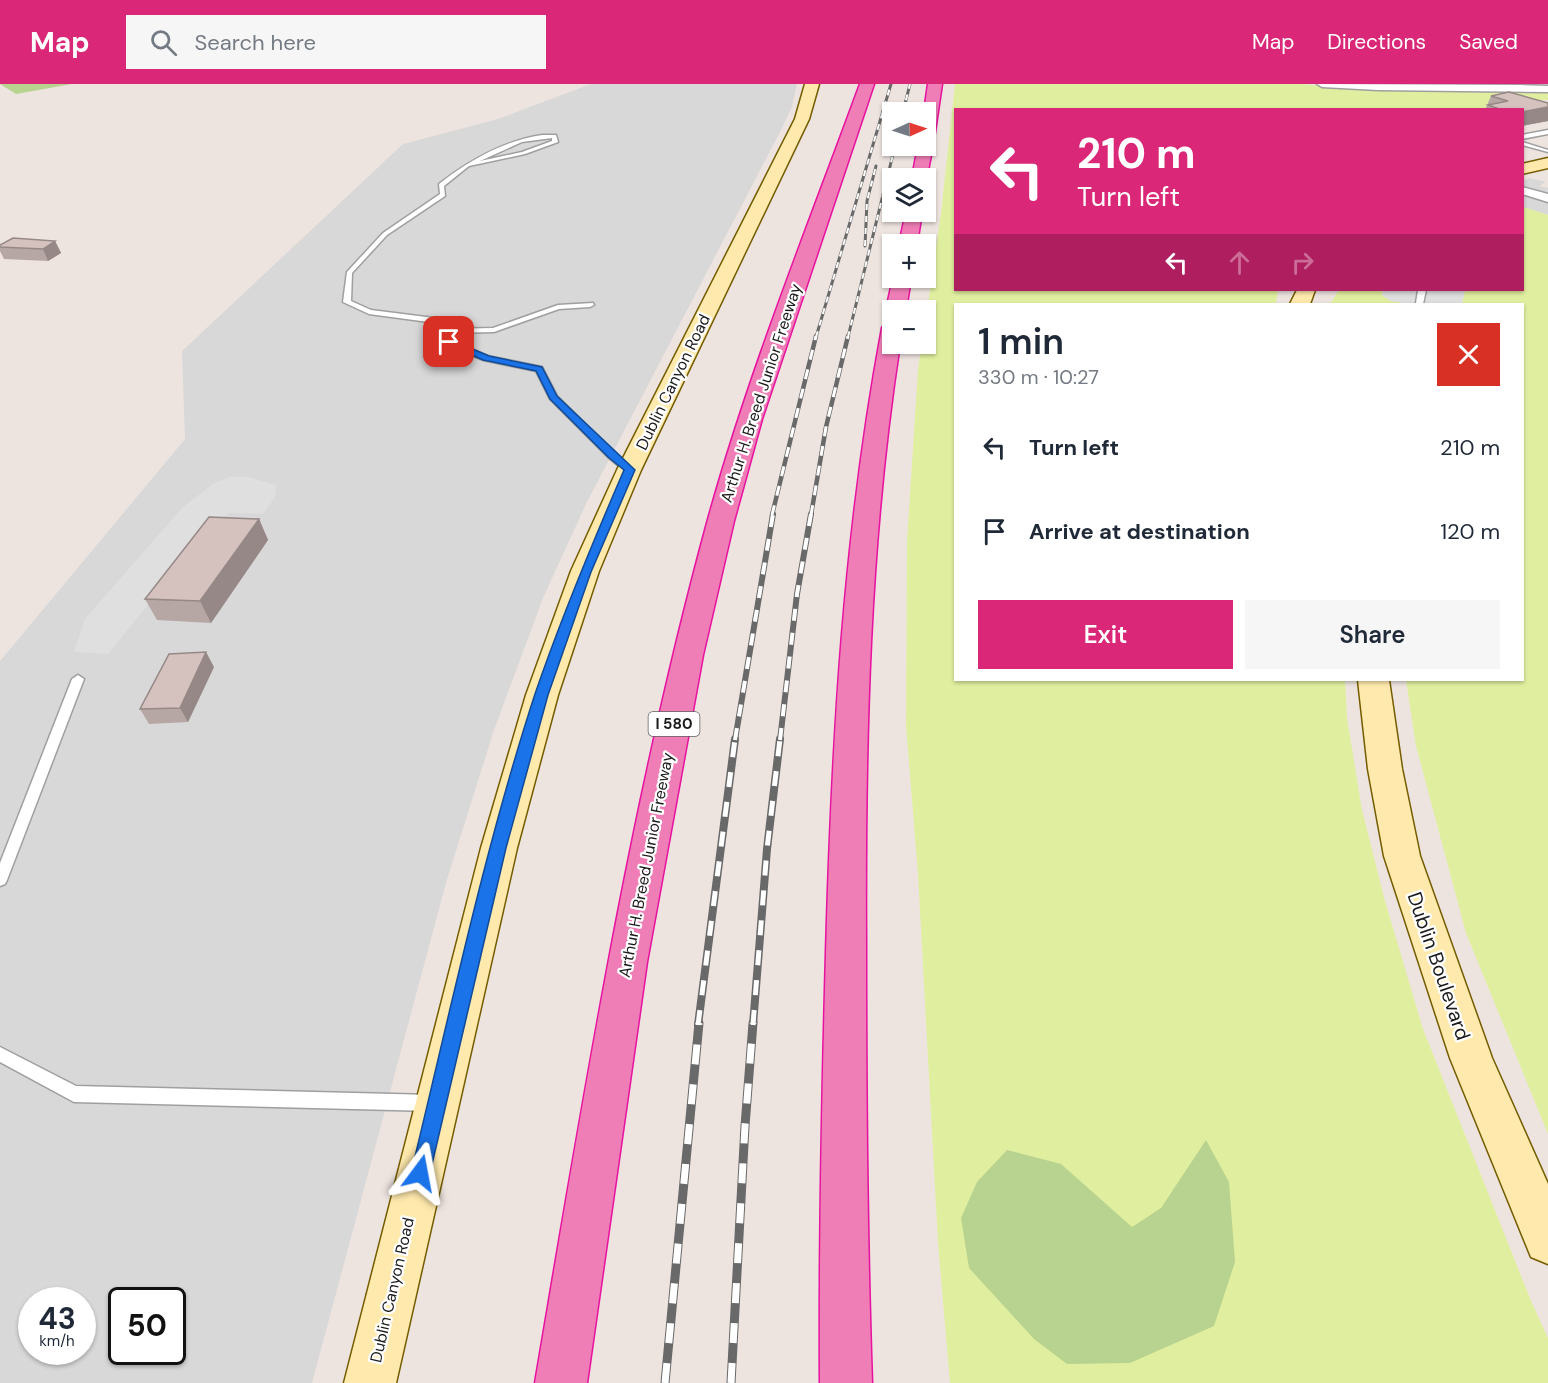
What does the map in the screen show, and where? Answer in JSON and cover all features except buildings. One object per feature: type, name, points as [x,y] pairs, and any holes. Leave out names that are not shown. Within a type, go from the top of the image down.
[{"type":"highway","name":"Arthur H. Breed Junior Freeway","points":[[561,1383],[627,962],[688,656],[721,521],[750,418],[867,84]]},
{"type":"highway","points":[[932,102],[935,84]]},
{"type":"highway","points":[[846,1383],[844,1120],[850,735],[858,597],[878,410],[888,354]]},
{"type":"main road","name":"Dublin Canyon Road","points":[[370,1383],[499,848],[542,695],[585,572],[629,470],[802,118],[812,84]]},
{"type":"main road","points":[[1524,155],[1547,155]]},
{"type":"main road","points":[[1524,168],[1547,155]]},
{"type":"main road","name":"Dublin Boulevard","points":[[1373,681],[1385,769],[1402,856],[1471,1058],[1548,1240]]},
{"type":"street","points":[[1322,84],[1372,87],[1482,85],[1548,89]]},
{"type":"street","points":[[1524,191],[1548,198]]},
{"type":"street","points":[[1524,199],[1548,205]]},
{"type":"lane","points":[[1524,137],[1548,132]]},
{"type":"lane","points":[[467,165],[534,150],[555,142],[554,136],[535,136],[506,145],[467,165],[441,185],[443,195],[385,234],[349,273],[347,302],[369,312],[439,321],[449,342],[486,358],[539,369],[553,397],[629,470]]},
{"type":"lane","points":[[1524,144],[1547,155]]},
{"type":"lane","points":[[1420,303],[1422,291]]},
{"type":"lane","points":[[444,331],[494,330],[558,308],[590,305]]},
{"type":"lane","points":[[0,880],[78,679]]},
{"type":"lane","points":[[0,1054],[74,1094],[437,1103]]},
{"type":"shaded area","points":[[591,84],[797,84],[792,107],[780,132],[586,504],[543,598],[493,733],[446,883],[312,1383],[0,1383],[0,661],[185,439],[182,351],[403,144],[498,119]]},
{"type":"shaded area","points":[[1530,178],[1546,182],[1539,186],[1548,188],[1548,215],[1524,207],[1524,180]]},
{"type":"shaded area","points":[[1383,291],[1465,291],[1462,303],[1403,303],[1390,301],[1382,295]]},
{"type":"shaded area","points":[[228,477],[248,477],[276,485],[275,497],[263,514],[229,513],[214,523],[108,654],[74,652],[85,619],[182,508],[213,484]]},
{"type":"green space","points":[[0,84],[72,84],[16,94]]},
{"type":"green space","points":[[955,84],[1303,84],[1330,87],[1523,90],[1548,93],[1548,100],[1516,101],[1486,108],[954,108],[954,291],[1278,291],[1276,303],[954,303],[954,681],[1345,681],[1347,718],[1362,810],[1385,901],[1423,1029],[1531,1301],[1548,1338],[1548,1383],[950,1383],[938,1243],[918,874],[906,726],[907,542],[918,369],[920,354],[936,354],[936,300],[929,300],[930,288],[936,288],[936,248]]},
{"type":"green space","points":[[1524,207],[1548,215],[1548,1134],[1466,933],[1416,746],[1406,681],[1524,681],[1524,303],[1462,303],[1465,291],[1524,291]]},
{"type":"green space","points":[[1338,291],[1383,291],[1382,295],[1390,300],[1404,303],[1331,303]]},
{"type":"green space","points":[[1206,1140],[1229,1182],[1235,1262],[1214,1326],[1130,1363],[1067,1364],[1034,1339],[969,1268],[961,1218],[977,1182],[1007,1150],[1061,1164],[1132,1227],[1161,1208]]},
{"type":"railway","points":[[816,337],[891,84]]},
{"type":"railway","points":[[906,102],[910,84]]},
{"type":"railway","points":[[848,337],[893,156]]},
{"type":"railway","points":[[865,246],[867,201],[876,166]]},
{"type":"railway","points":[[772,515],[816,336]]},
{"type":"railway","points":[[811,515],[826,427],[848,336]]},
{"type":"railway","points":[[735,740],[773,514]]},
{"type":"railway","points":[[780,740],[797,594],[811,514]]},
{"type":"railway","points":[[698,1025],[735,739]]},
{"type":"railway","points":[[753,1025],[767,849],[780,739]]},
{"type":"railway","points":[[665,1383],[699,1023]]},
{"type":"railway","points":[[731,1383],[753,1023]]},
{"type":"route","points":[[420,1173],[499,848],[542,695],[585,572],[629,470],[553,397],[539,369],[486,358],[449,342]]}]
